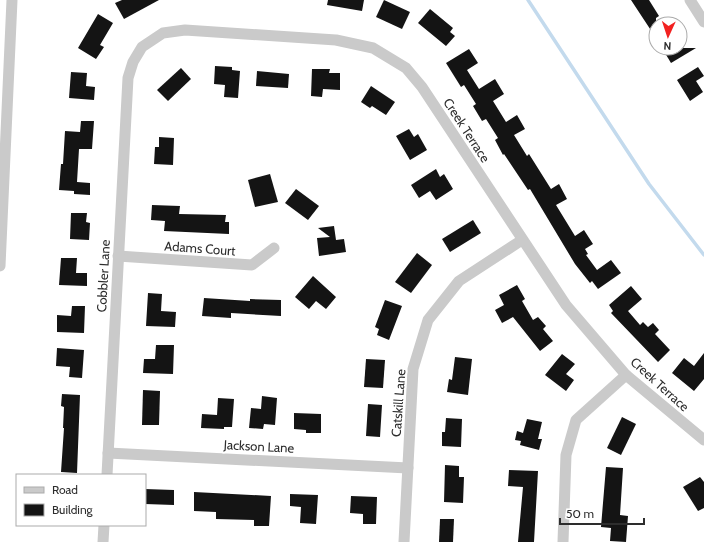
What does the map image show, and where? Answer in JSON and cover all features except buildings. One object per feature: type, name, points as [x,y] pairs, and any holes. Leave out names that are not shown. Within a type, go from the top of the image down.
[{"type":"street","points":[[0,266],[2,194],[12,0]]},
{"type":"street","points":[[690,0],[704,22]]},
{"type":"street","name":"Creek Terrace","points":[[128,78],[133,62],[142,48],[163,33],[185,30],[336,40],[373,48],[406,68],[422,87],[566,305],[626,375],[704,440]]},
{"type":"street","name":"Cobbler Lane","points":[[107,474],[128,78]]},
{"type":"street","name":"Catskill Lane","points":[[404,542],[413,369],[428,320],[459,281],[522,240]]},
{"type":"street","name":"Adams Court","points":[[118,256],[252,265],[274,248]]},
{"type":"street","points":[[563,542],[566,455],[576,420],[626,375]]},
{"type":"street","name":"Jackson Lane","points":[[108,453],[408,468]]},
{"type":"street","points":[[103,542],[104,526]]},
{"type":"waterway","points":[[528,0],[649,184],[704,255]]}]
